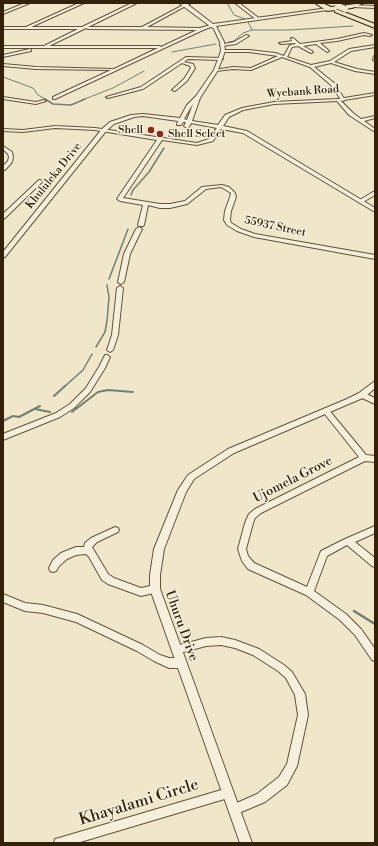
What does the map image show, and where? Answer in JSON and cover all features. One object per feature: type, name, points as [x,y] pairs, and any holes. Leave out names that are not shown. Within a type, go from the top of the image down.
[{"type":"main road","points":[[318,3],[329,7],[345,9],[375,20]]},
{"type":"main road","points":[[329,7],[352,6],[361,3]]},
{"type":"main road","points":[[337,8],[375,26]]},
{"type":"street","points":[[3,13],[28,3]]},
{"type":"street","points":[[26,28],[82,3]]},
{"type":"street","points":[[3,56],[41,47],[135,3]]},
{"type":"street","points":[[180,122],[189,106],[198,97],[216,70],[221,60],[223,51],[219,33],[214,25],[187,4],[181,3]]},
{"type":"street","points":[[237,4],[246,3]]},
{"type":"street","points":[[142,28],[187,4]]},
{"type":"street","points":[[237,4],[258,19]]},
{"type":"street","points":[[352,6],[375,7]]},
{"type":"street","points":[[54,98],[202,28],[329,7]]},
{"type":"street","points":[[219,33],[222,28],[231,23]]},
{"type":"street","points":[[3,28],[202,28]]},
{"type":"street","points":[[281,43],[316,43],[360,35],[370,35]]},
{"type":"street","points":[[222,45],[235,43],[247,36]]},
{"type":"street","points":[[295,42],[311,52]]},
{"type":"street","points":[[216,70],[251,68],[283,57],[288,54],[289,47],[295,42]]},
{"type":"street","points":[[316,43],[327,51]]},
{"type":"street","points":[[311,66],[331,62],[350,50],[375,46]]},
{"type":"street","points":[[3,47],[162,48]]},
{"type":"street","points":[[223,51],[255,52],[283,57],[311,66],[318,70],[333,84],[340,100],[351,114],[375,131]]},
{"type":"street","points":[[108,97],[142,88],[187,58],[221,60]]},
{"type":"street","points":[[174,90],[186,80],[193,68],[192,65],[181,62]]},
{"type":"street","points":[[331,62],[349,68],[375,73]]},
{"type":"street","points":[[3,65],[36,68],[115,70]]},
{"type":"street","name":"Wyebank Road","points":[[219,129],[227,116],[242,109],[290,101],[340,100],[375,94]]},
{"type":"street","points":[[188,124],[198,97]]},
{"type":"street","points":[[3,98],[36,103],[44,102]]},
{"type":"street","points":[[360,121],[375,117]]},
{"type":"street","name":"Khululeka Drive","points":[[3,256],[6,249],[104,130],[112,123],[127,118],[180,122],[250,136],[375,210]]},
{"type":"street","points":[[3,130],[23,131],[55,127],[104,130],[189,144],[202,144],[211,140],[219,129]]},
{"type":"street","name":"55937 Street","points":[[160,139],[120,199],[160,206],[178,204],[192,199],[204,188],[222,186],[233,193],[227,220],[229,224],[239,230],[254,235],[375,257]]},
{"type":"street","points":[[3,147],[10,153],[11,157],[10,161],[3,168]]},
{"type":"street","points":[[3,216],[41,181]]},
{"type":"street","points":[[361,201],[375,193]]},
{"type":"street","points":[[3,437],[58,415],[72,406],[88,390],[102,368],[115,335],[120,285],[127,254],[140,227],[146,204]]},
{"type":"street","name":"Uhuru Drive","points":[[246,843],[154,589],[154,575],[159,549],[182,490],[191,477],[231,451],[362,395],[375,384]]},
{"type":"street","points":[[362,395],[375,401]]},
{"type":"street","points":[[326,411],[364,458],[375,459]]},
{"type":"street","name":"Ujomela Grove","points":[[364,458],[258,511],[252,516],[242,549],[248,563],[263,572],[309,592],[343,617],[358,632],[375,657]]},
{"type":"street","points":[[309,592],[324,554],[375,529]]},
{"type":"street","points":[[88,550],[88,546],[94,540],[115,530]]},
{"type":"street","points":[[348,541],[375,563]]},
{"type":"street","points":[[88,550],[92,554],[105,577],[111,581],[141,592],[154,589]]},
{"type":"street","points":[[54,568],[64,556],[88,550]]},
{"type":"street","points":[[3,598],[25,607],[59,612],[77,618],[140,648],[157,658],[170,663],[180,663]]},
{"type":"street","points":[[176,650],[206,642],[221,641],[236,644],[256,652],[281,668],[289,675],[300,694],[304,715],[292,766],[283,781],[261,798],[234,810]]},
{"type":"street","name":"Khayalami Circle","points":[[59,843],[228,793]]},
{"type":"waterway","points":[[227,3],[234,15],[245,19]]},
{"type":"waterway","points":[[248,22],[252,30]]},
{"type":"waterway","points":[[252,30],[289,30],[353,26]]},
{"type":"waterway","points":[[229,42],[234,41],[243,33],[252,30]]},
{"type":"waterway","points":[[172,52],[216,44]]},
{"type":"waterway","points":[[82,100],[113,88],[144,71]]},
{"type":"waterway","points":[[3,77],[33,88],[38,95],[47,100]]},
{"type":"waterway","points":[[45,99],[53,104],[71,105],[85,99]]},
{"type":"waterway","points":[[131,195],[133,190],[149,172],[164,148]]},
{"type":"waterway","points":[[109,279],[128,229]]},
{"type":"waterway","points":[[96,347],[105,332],[107,321],[109,297],[107,285]]},
{"type":"waterway","points":[[64,387],[83,370],[92,354]]},
{"type":"waterway","points":[[54,396],[65,386]]},
{"type":"waterway","points":[[72,412],[98,392],[108,390],[133,392]]},
{"type":"waterway","points":[[3,421],[13,416],[19,417],[40,406]]},
{"type":"waterway","points":[[35,409],[50,412]]},
{"type":"waterway","points":[[354,611],[375,624]]},
{"type":"place","name":"Shell","points":[[151,130]]},
{"type":"place","name":"Shell Select","points":[[160,134]]}]
